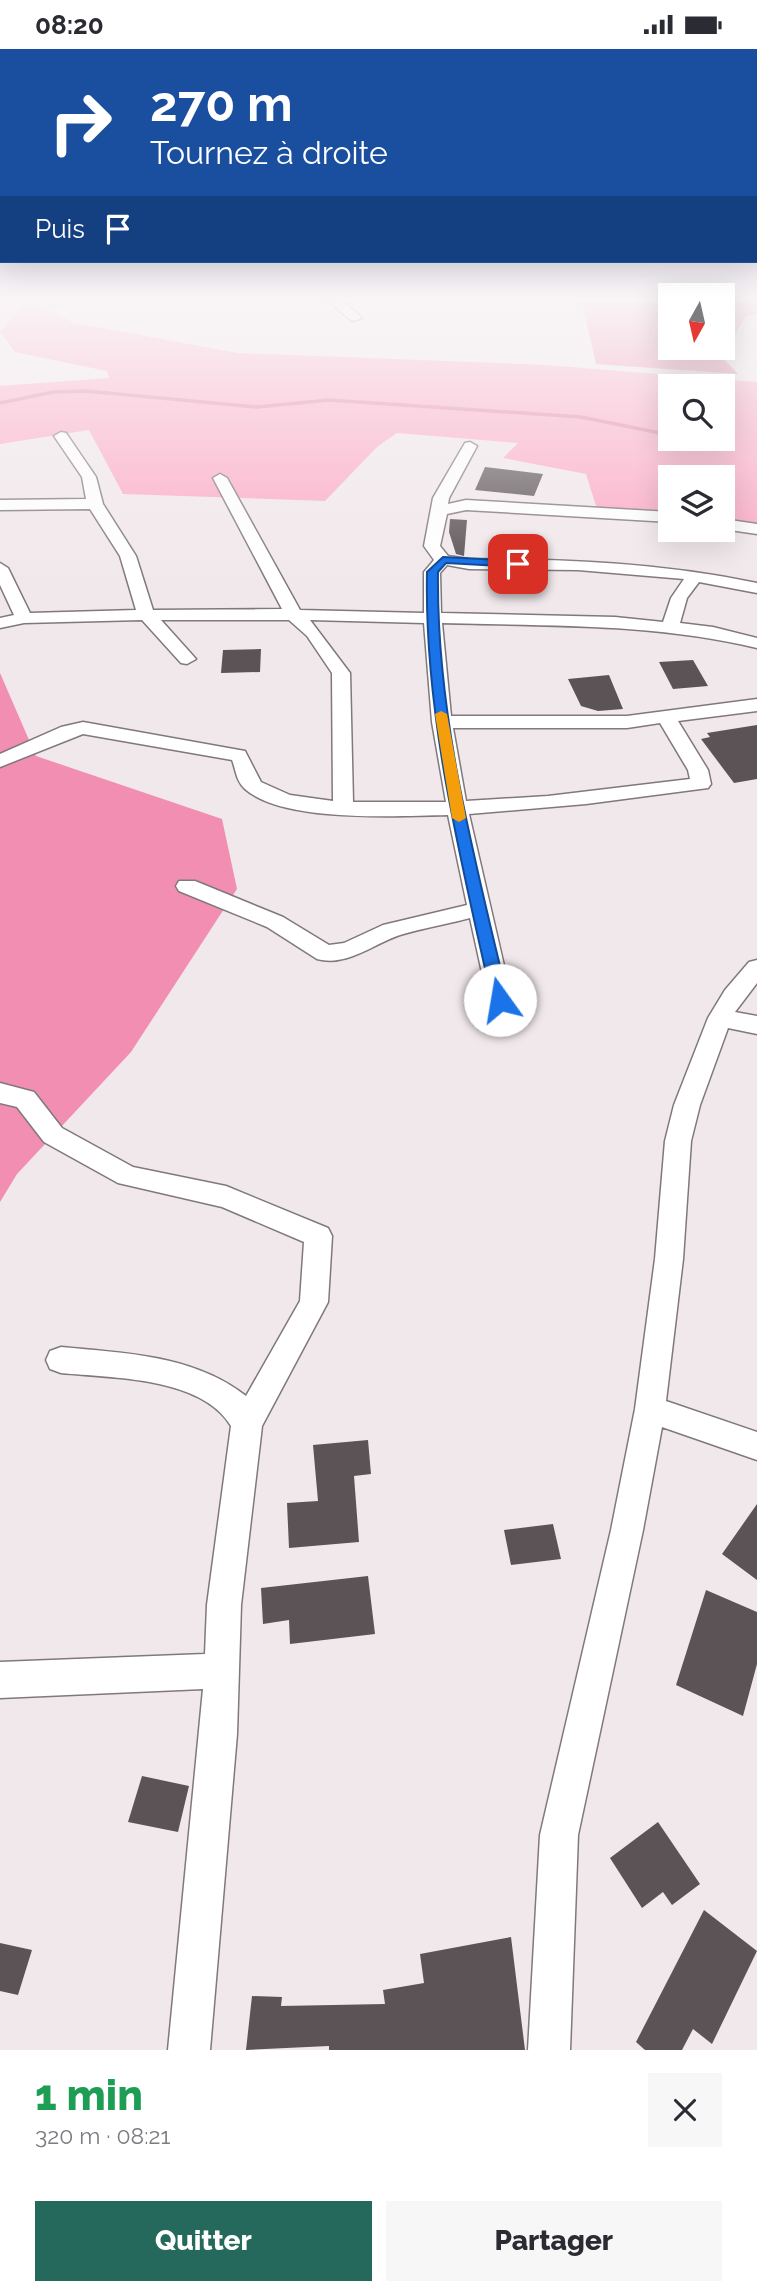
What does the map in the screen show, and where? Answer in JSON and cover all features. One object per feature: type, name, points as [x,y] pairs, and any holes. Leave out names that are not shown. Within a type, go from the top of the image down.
[{"type":"street","points":[[61,436],[89,477],[95,504],[128,556],[145,613],[187,659]]},
{"type":"street","points":[[470,446],[441,498],[432,546],[443,560],[643,568],[757,588]]},
{"type":"street","points":[[220,478],[294,615],[313,632],[341,673],[343,808]]},
{"type":"street","points":[[0,505],[95,504]]},
{"type":"street","points":[[440,511],[466,505],[658,516]]},
{"type":"street","points":[[735,526],[757,529]]},
{"type":"street","points":[[443,560],[432,572],[432,618],[442,722],[457,810],[500,1000]]},
{"type":"street","points":[[0,568],[24,618]]},
{"type":"street","points":[[670,626],[679,598],[695,575]]},
{"type":"street","points":[[0,623],[24,618],[145,613],[432,618],[670,626],[713,632],[757,643]]},
{"type":"street","points":[[442,722],[590,724],[757,705]]},
{"type":"street","points":[[0,761],[68,731],[98,729],[238,755],[244,761],[246,778],[251,785],[265,793],[298,802],[343,808],[457,810],[557,803],[701,784],[698,770],[666,717]]},
{"type":"street","points":[[187,886],[275,922],[325,953],[348,950],[391,930],[480,909]]},
{"type":"street","points":[[549,2050],[559,1835],[627,1530],[650,1409],[670,1259],[678,1141],[687,1105],[720,1018],[733,996],[757,968]]},
{"type":"street","points":[[720,1018],[757,1025]]},
{"type":"street","points":[[0,1093],[25,1099],[53,1135],[127,1176],[226,1196],[318,1236],[314,1301],[247,1423],[224,1605],[219,1734],[188,2050]]},
{"type":"street","points":[[61,1360],[180,1376],[233,1399],[242,1409],[247,1423]]},
{"type":"street","points":[[650,1409],[757,1446]]},
{"type":"street","points":[[0,1680],[108,1673],[221,1671]]},
{"type":"shaded area","points":[[0,392],[658,392],[658,451],[735,451],[735,392],[757,392],[757,523],[735,520],[735,465],[658,465],[658,512],[597,509],[586,474],[503,458],[518,443],[397,433],[378,446],[325,501],[123,494],[89,430],[0,444]]},
{"type":"shaded area","points":[[0,673],[36,756],[222,819],[237,889],[131,1052],[17,1174],[0,1202]]},
{"type":"building","points":[[485,467],[543,474],[534,496],[475,490]]},
{"type":"building","points":[[450,519],[467,520],[464,556],[456,554],[449,532]]},
{"type":"building","points":[[261,649],[260,672],[221,673],[223,650]]},
{"type":"building","points":[[693,660],[708,686],[673,689],[659,662]]},
{"type":"building","points":[[609,675],[623,709],[598,711],[581,706],[568,679]]},
{"type":"building","points":[[757,725],[757,779],[734,783],[701,739],[710,737],[707,733]]},
{"type":"building","points":[[368,1440],[371,1474],[354,1476],[359,1542],[289,1548],[287,1503],[318,1501],[313,1445]]},
{"type":"building","points":[[757,1504],[757,1580],[722,1554]]},
{"type":"building","points":[[553,1524],[561,1559],[511,1565],[504,1530]]},
{"type":"building","points":[[368,1576],[375,1634],[290,1644],[289,1620],[263,1624],[261,1588]]},
{"type":"building","points":[[706,1590],[757,1612],[757,1664],[743,1716],[676,1685]]},
{"type":"building","points":[[142,1776],[189,1786],[178,1832],[128,1822]]},
{"type":"building","points":[[658,1822],[700,1884],[672,1905],[663,1892],[642,1908],[610,1858]]},
{"type":"building","points":[[704,1910],[757,1951],[712,2044],[693,2029],[682,2050],[645,2050],[636,2042]]},
{"type":"building","points":[[511,1937],[525,2050],[329,2050],[329,2046],[246,2050],[252,1996],[282,1997],[281,2006],[385,2004],[383,1990],[424,1983],[420,1954]]},
{"type":"building","points":[[0,1943],[32,1950],[18,1995],[0,1991]]},
{"type":"waterway","points":[[0,403],[51,392]]},
{"type":"waterway","points":[[101,392],[257,407],[329,400],[581,417],[658,433]]},
{"type":"slow traffic","points":[[441,714],[459,818]]},
{"type":"route","points":[[500,1000],[457,810],[442,722],[432,618],[432,572],[443,560],[518,564]]}]
